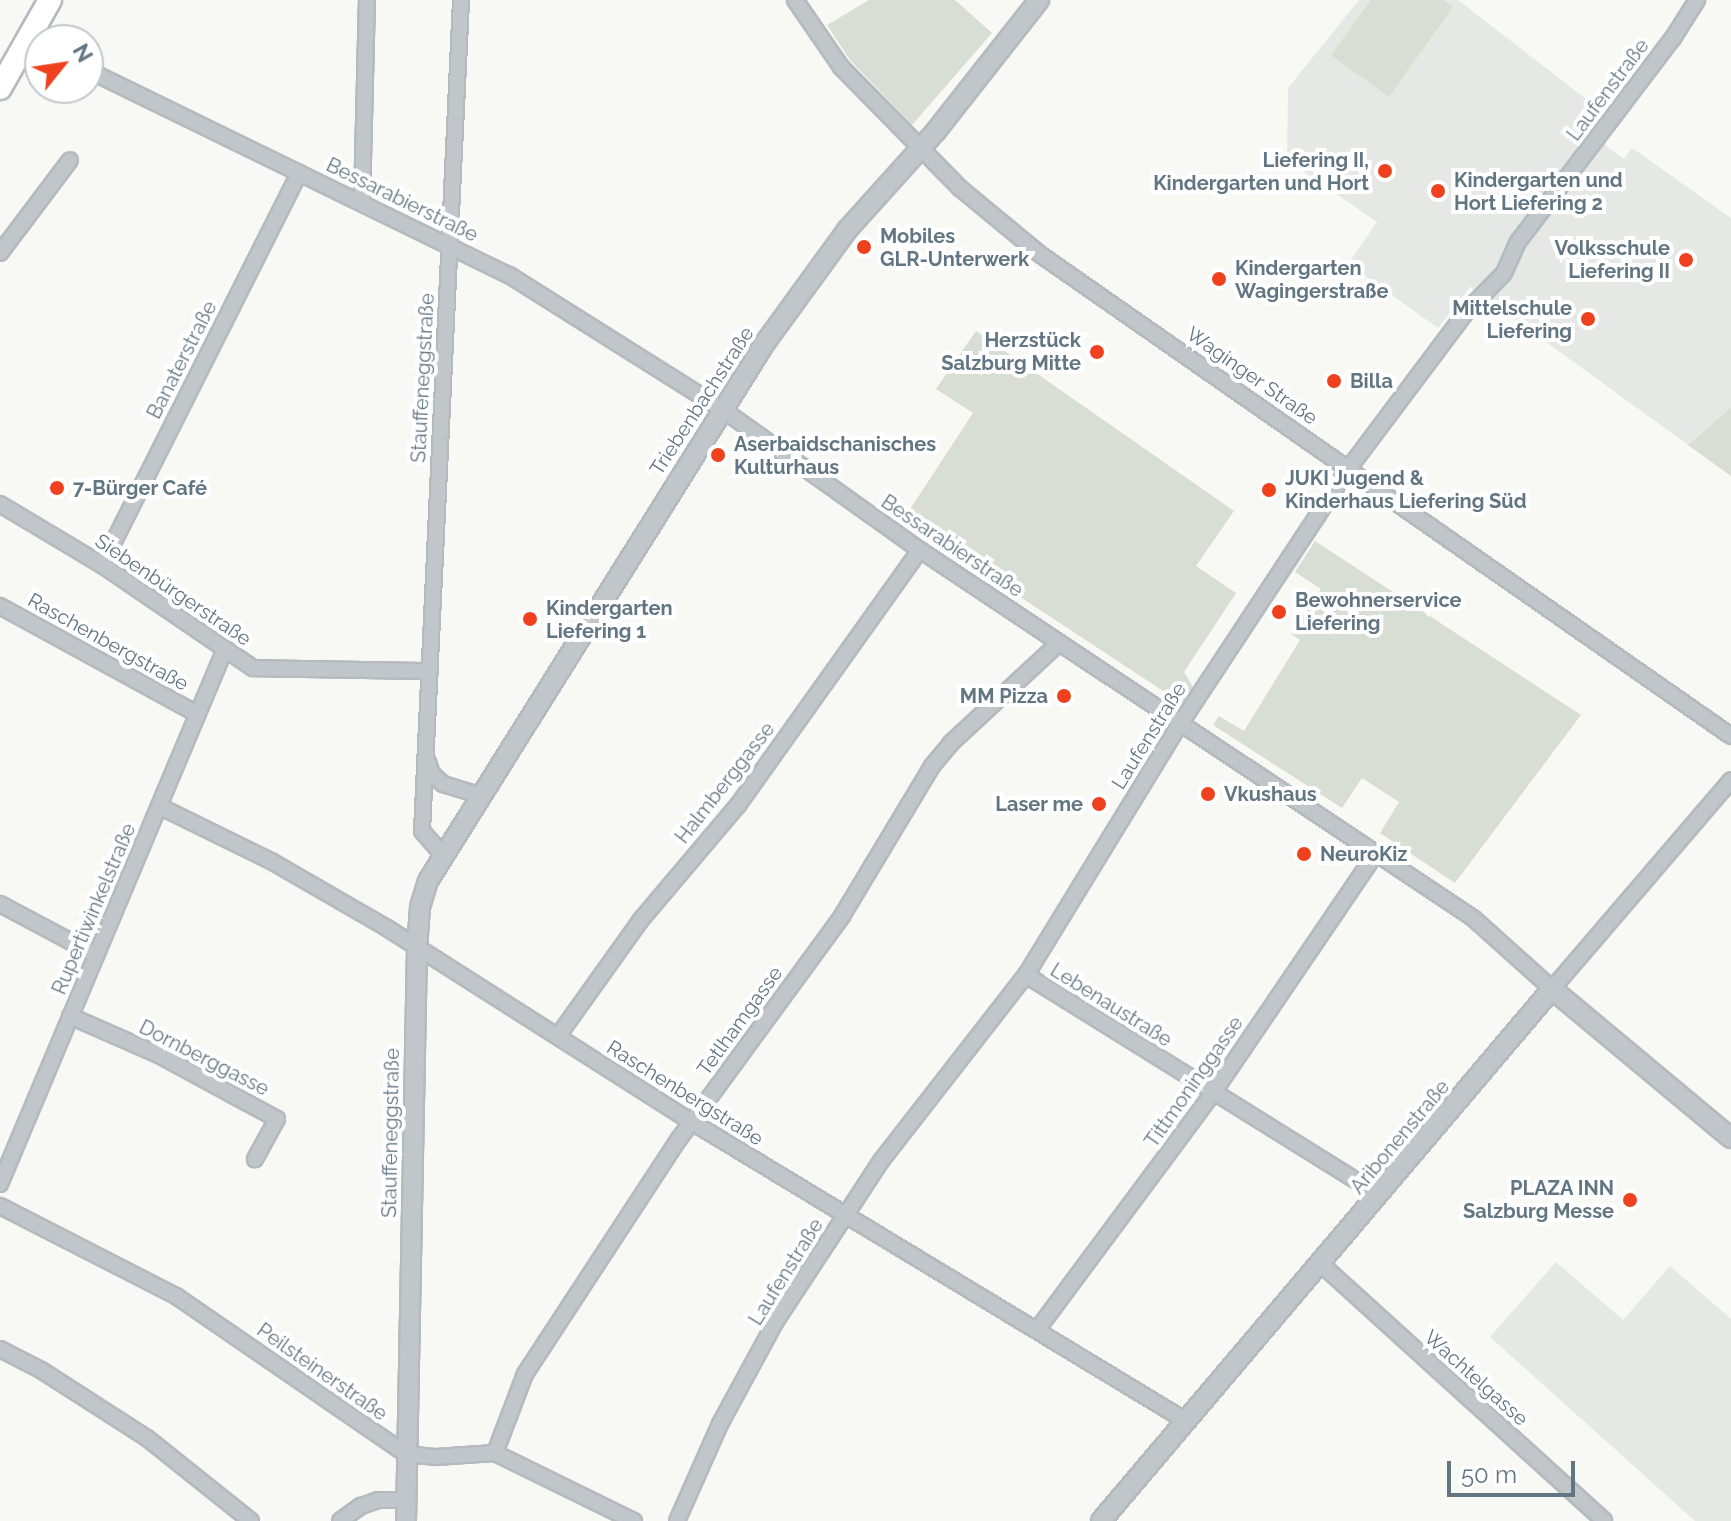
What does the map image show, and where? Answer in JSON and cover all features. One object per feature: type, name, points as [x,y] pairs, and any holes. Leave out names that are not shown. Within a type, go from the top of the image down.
[{"type":"main road","points":[[41,24],[50,0]]},
{"type":"main road","points":[[0,88],[24,57]]},
{"type":"street","points":[[362,202],[367,0]]},
{"type":"street","name":"Stauffeneggstraße","points":[[406,1521],[417,949],[420,907],[428,881],[442,854],[422,831],[461,0]]},
{"type":"street","name":"Waginger Straße","points":[[795,0],[841,67],[960,188],[1041,255],[1731,736]]},
{"type":"street","name":"Triebenbachstraße","points":[[442,854],[722,409],[847,230],[920,147],[1039,0]]},
{"type":"street","name":"Laufenstraße","points":[[677,1521],[720,1424],[776,1321],[881,1161],[1026,975],[1180,724],[1349,468],[1466,312],[1504,273],[1518,242],[1673,38],[1697,0]]},
{"type":"street","name":"Bessarabierstraße","points":[[104,78],[509,275],[722,409],[920,550],[1473,918],[1552,989]]},
{"type":"street","points":[[0,253],[70,160]]},
{"type":"street","name":"Banaterstraße","points":[[102,565],[299,173]]},
{"type":"street","name":"Siebenbürgerstraße","points":[[0,504],[102,565],[253,668],[430,671]]},
{"type":"street","name":"Halmberggasse","points":[[558,1036],[640,921],[738,805],[920,550]]},
{"type":"street","name":"Raschenbergstraße","points":[[0,606],[197,714]]},
{"type":"street","name":"Tetlhamgasse","points":[[495,1453],[525,1374],[692,1122],[842,916],[932,766],[951,743],[1059,643]]},
{"type":"street","name":"Rupertiwinkelstraße","points":[[0,1184],[225,649]]},
{"type":"street","points":[[426,757],[432,774],[443,784],[479,795]]},
{"type":"street","name":"Aribonenstraße","points":[[1101,1521],[1731,780]]},
{"type":"street","name":"Raschenbergstraße","points":[[159,806],[330,893],[692,1122],[1186,1421]]},
{"type":"street","name":"Tittmoninggasse","points":[[1037,1330],[1213,1093],[1376,853]]},
{"type":"street","points":[[0,904],[96,955]]},
{"type":"street","name":"Lebenaustraße","points":[[1026,975],[1379,1195]]},
{"type":"street","points":[[1552,989],[1731,1138]]},
{"type":"street","name":"Dornberggasse","points":[[70,1016],[159,1055],[277,1119],[255,1159]]},
{"type":"street","name":"Peilsteinerstraße","points":[[0,1206],[176,1296],[406,1454]]},
{"type":"street","name":"Wachtelgasse","points":[[1321,1264],[1604,1521]]},
{"type":"street","points":[[0,1349],[41,1370],[147,1438],[251,1521]]},
{"type":"street","points":[[406,1454],[436,1457],[495,1453],[634,1521]]},
{"type":"street","points":[[340,1521],[361,1506],[378,1500],[406,1500]]},
{"type":"shaded area","points":[[869,0],[955,0],[992,33],[912,125],[850,60],[827,25]]},
{"type":"shaded area","points":[[1359,0],[1458,0],[1604,113],[1606,146],[1624,159],[1632,148],[1731,218],[1731,476],[1470,287],[1438,328],[1348,264],[1377,222],[1287,160],[1288,88]]},
{"type":"shaded area","points":[[1371,0],[1443,0],[1453,7],[1389,97],[1331,55]]},
{"type":"shaded area","points":[[976,331],[1234,511],[1196,566],[1236,593],[1184,672],[1193,687],[1183,704],[903,520],[973,413],[936,389]]},
{"type":"shaded area","points":[[1731,408],[1731,476],[1688,445]]},
{"type":"shaded area","points":[[1315,541],[1581,715],[1455,883],[1380,833],[1399,802],[1362,778],[1342,808],[1213,725],[1219,716],[1244,731],[1300,640],[1291,634],[1321,589],[1295,572]]},
{"type":"shaded area","points":[[1556,1262],[1623,1320],[1670,1266],[1731,1319],[1731,1521],[1695,1521],[1490,1337]]},
{"type":"place","name":"Liefering II, Kindergarten und Hort","points":[[1385,171]]},
{"type":"place","name":"Kindergarten und Hort Liefering 2","points":[[1438,191]]},
{"type":"place","name":"Mobiles GLR-Unterwerk","points":[[864,247]]},
{"type":"place","name":"Volksschule Liefering II","points":[[1686,260]]},
{"type":"place","name":"Kindergarten Wagingerstraße","points":[[1219,279]]},
{"type":"place","name":"Mittelschule Liefering","points":[[1588,319]]},
{"type":"place","name":"Herzstück Salzburg Mitte","points":[[1097,352]]},
{"type":"place","name":"Billa","points":[[1334,381]]},
{"type":"place","name":"Aserbaidschanisches Kulturhaus","points":[[718,455]]},
{"type":"place","name":"7-Bürger Café","points":[[57,488]]},
{"type":"place","name":"JUKI Jugend & Kinderhaus Liefering Süd","points":[[1269,490]]},
{"type":"place","name":"Bewohnerservice Liefering","points":[[1279,612]]},
{"type":"place","name":"Kindergarten Liefering 1","points":[[530,619]]},
{"type":"place","name":"MM Pizza","points":[[1064,696]]},
{"type":"place","name":"Vkushaus","points":[[1208,794]]},
{"type":"place","name":"Laser me","points":[[1099,804]]},
{"type":"place","name":"NeuroKiz","points":[[1304,854]]},
{"type":"place","name":"PLAZA INN Salzburg Messe","points":[[1630,1200]]}]
